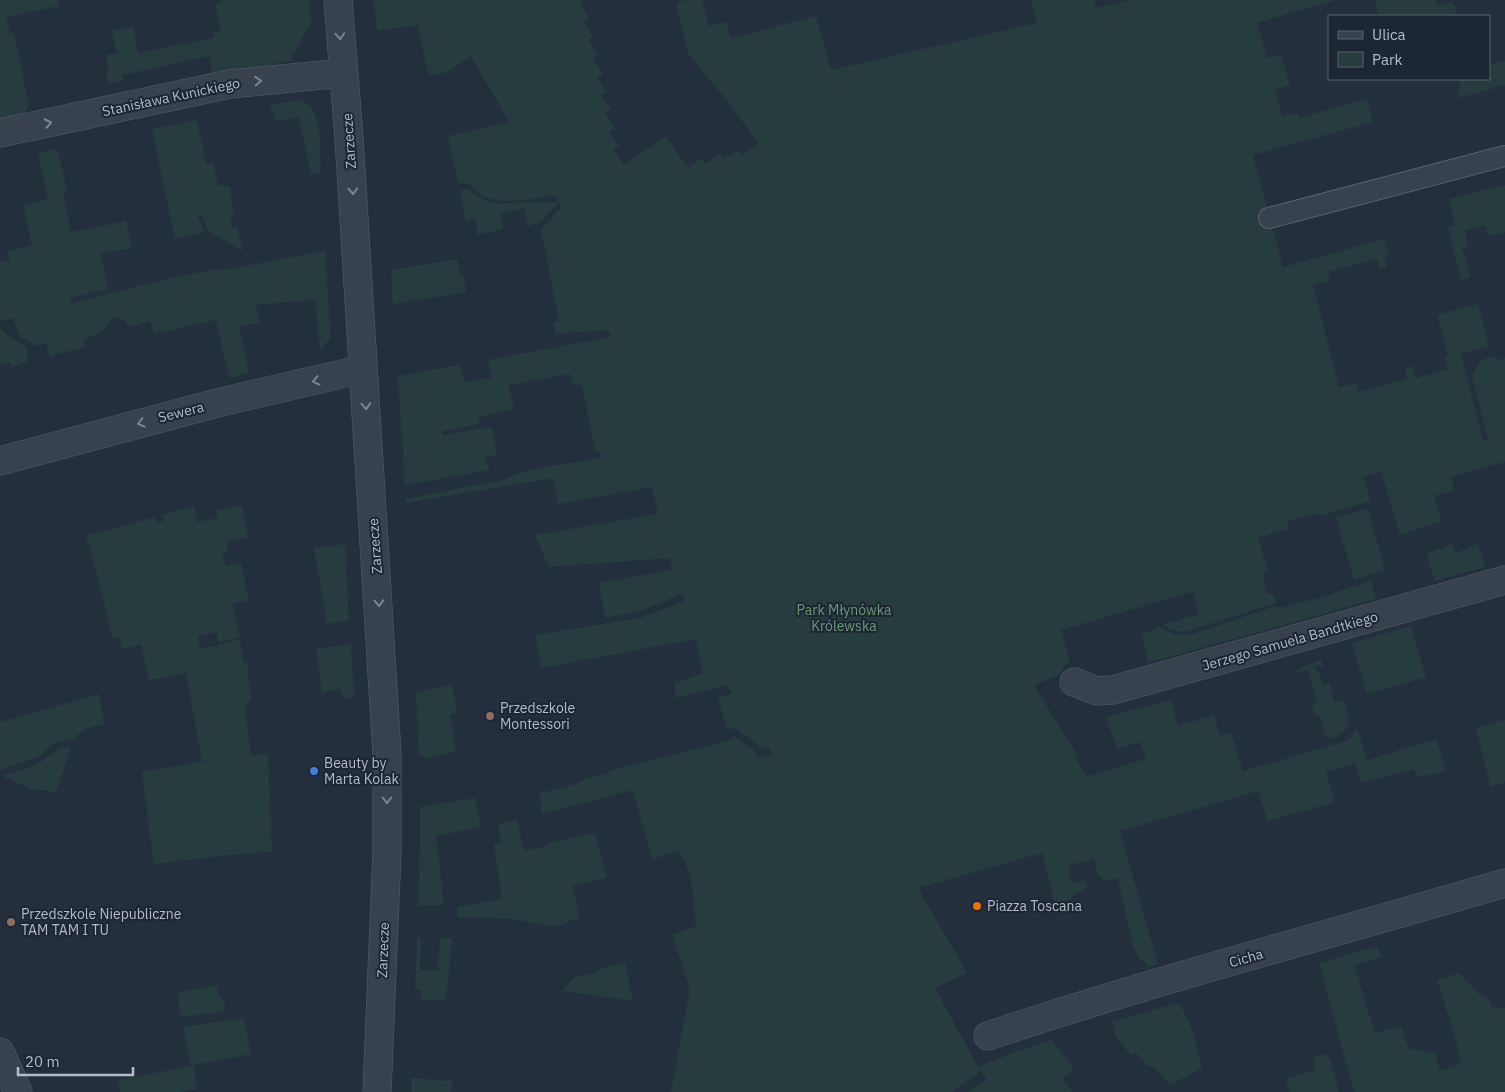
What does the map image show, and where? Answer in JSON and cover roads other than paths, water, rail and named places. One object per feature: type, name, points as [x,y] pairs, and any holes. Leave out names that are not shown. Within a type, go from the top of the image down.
[{"type":"street","name":"Zarzecze","points":[[338,0],[350,138],[387,754],[387,851],[377,1092]]},
{"type":"street","name":"Stanisława Kunickiego","points":[[0,133],[230,84],[343,73]]},
{"type":"street","name":"Sewera","points":[[0,461],[221,402],[363,370]]},
{"type":"street","name":"Jerzego Samuela Bandtkiego","points":[[1074,682],[1097,691],[1113,690],[1505,580]]},
{"type":"street","name":"Cicha","points":[[988,1036],[1185,975],[1505,883]]},
{"type":"street","points":[[0,1052],[18,1092]]},
{"type":"lane","points":[[1269,218],[1505,156]]},
{"type":"place","name":"Przedszkole Montessori","points":[[490,716]]},
{"type":"place","name":"Beauty by Marta Kolak","points":[[314,771]]},
{"type":"place","name":"Piazza Toscana","points":[[977,906]]},
{"type":"place","name":"Przedszkole Niepubliczne TAM TAM I TU","points":[[11,922]]},
{"type":"park label","name":"Park Młynówka Królewska","points":[[844,618]]}]
